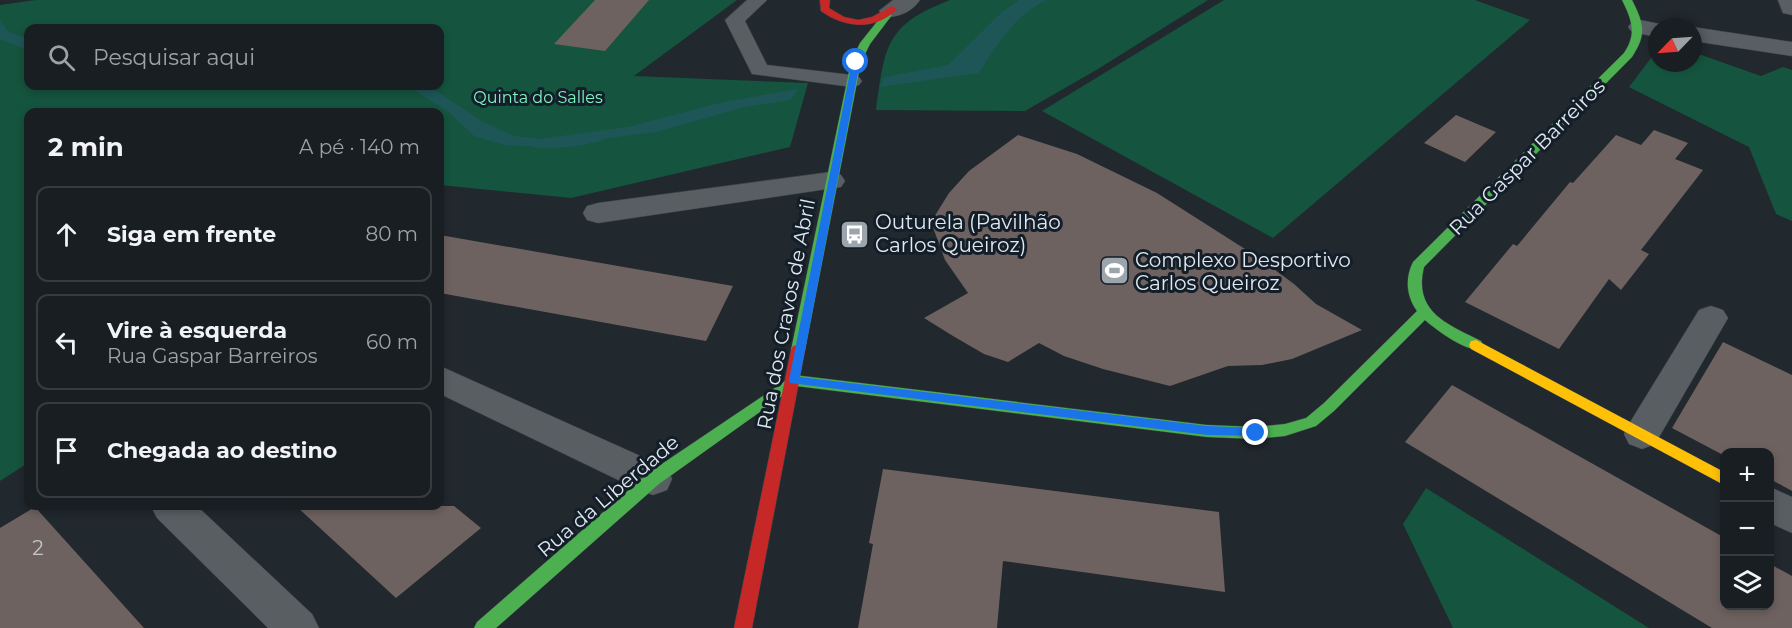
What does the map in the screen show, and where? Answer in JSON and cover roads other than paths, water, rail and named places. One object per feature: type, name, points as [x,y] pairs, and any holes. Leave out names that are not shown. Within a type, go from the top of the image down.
[{"type":"street","name":"Rua Gaspar Barreiros","points":[[1627,0],[1648,28]]},
{"type":"street","points":[[823,1],[825,10],[841,30],[854,72]]},
{"type":"street","name":"Rua dos Cravos de Abril","points":[[743,628],[854,72],[865,43],[895,7]]},
{"type":"street","points":[[841,30],[857,22],[878,19],[895,7]]},
{"type":"street","name":"Rua Gaspar Barreiros","points":[[1648,30],[1621,64],[1418,265],[1410,286],[1415,300],[1448,330],[1720,476]]},
{"type":"street","points":[[1702,35],[1792,49]]},
{"type":"street","points":[[598,213],[831,181]]},
{"type":"street","points":[[794,380],[1207,430],[1256,433],[1275,431],[1311,422],[1329,407],[1425,311]]},
{"type":"street","points":[[1642,434],[1711,318]]},
{"type":"street","name":"Rua da Liberdade","points":[[483,628],[653,479],[794,380]]},
{"type":"street","points":[[444,381],[653,479]]},
{"type":"street","points":[[1774,506],[1792,516]]},
{"type":"street","points":[[175,510],[297,628]]},
{"type":"lane","points":[[758,0],[735,20],[759,70],[854,72]]},
{"type":"water","points":[[1019,0],[1047,0],[1016,22],[979,73],[880,87],[884,77],[948,65],[1002,12]]},
{"type":"water","points":[[0,21],[9,32],[24,38],[24,48],[0,39]]},
{"type":"water","points":[[798,89],[791,100],[745,107],[656,132],[532,146],[504,145],[474,136],[442,108],[414,90],[435,90],[481,121],[514,136],[539,139],[628,127],[723,102]]},
{"type":"waterway","points":[[530,143],[558,145],[597,139]]},
{"type":"place","name":"Outurela (Pavilhão Carlos Queiroz)","points":[[854,234]]},
{"type":"place","name":"Complexo Desportivo Carlos Queiroz","points":[[1114,271]]},
{"type":"park label","name":"Quinta do Salles","points":[[538,97]]}]
